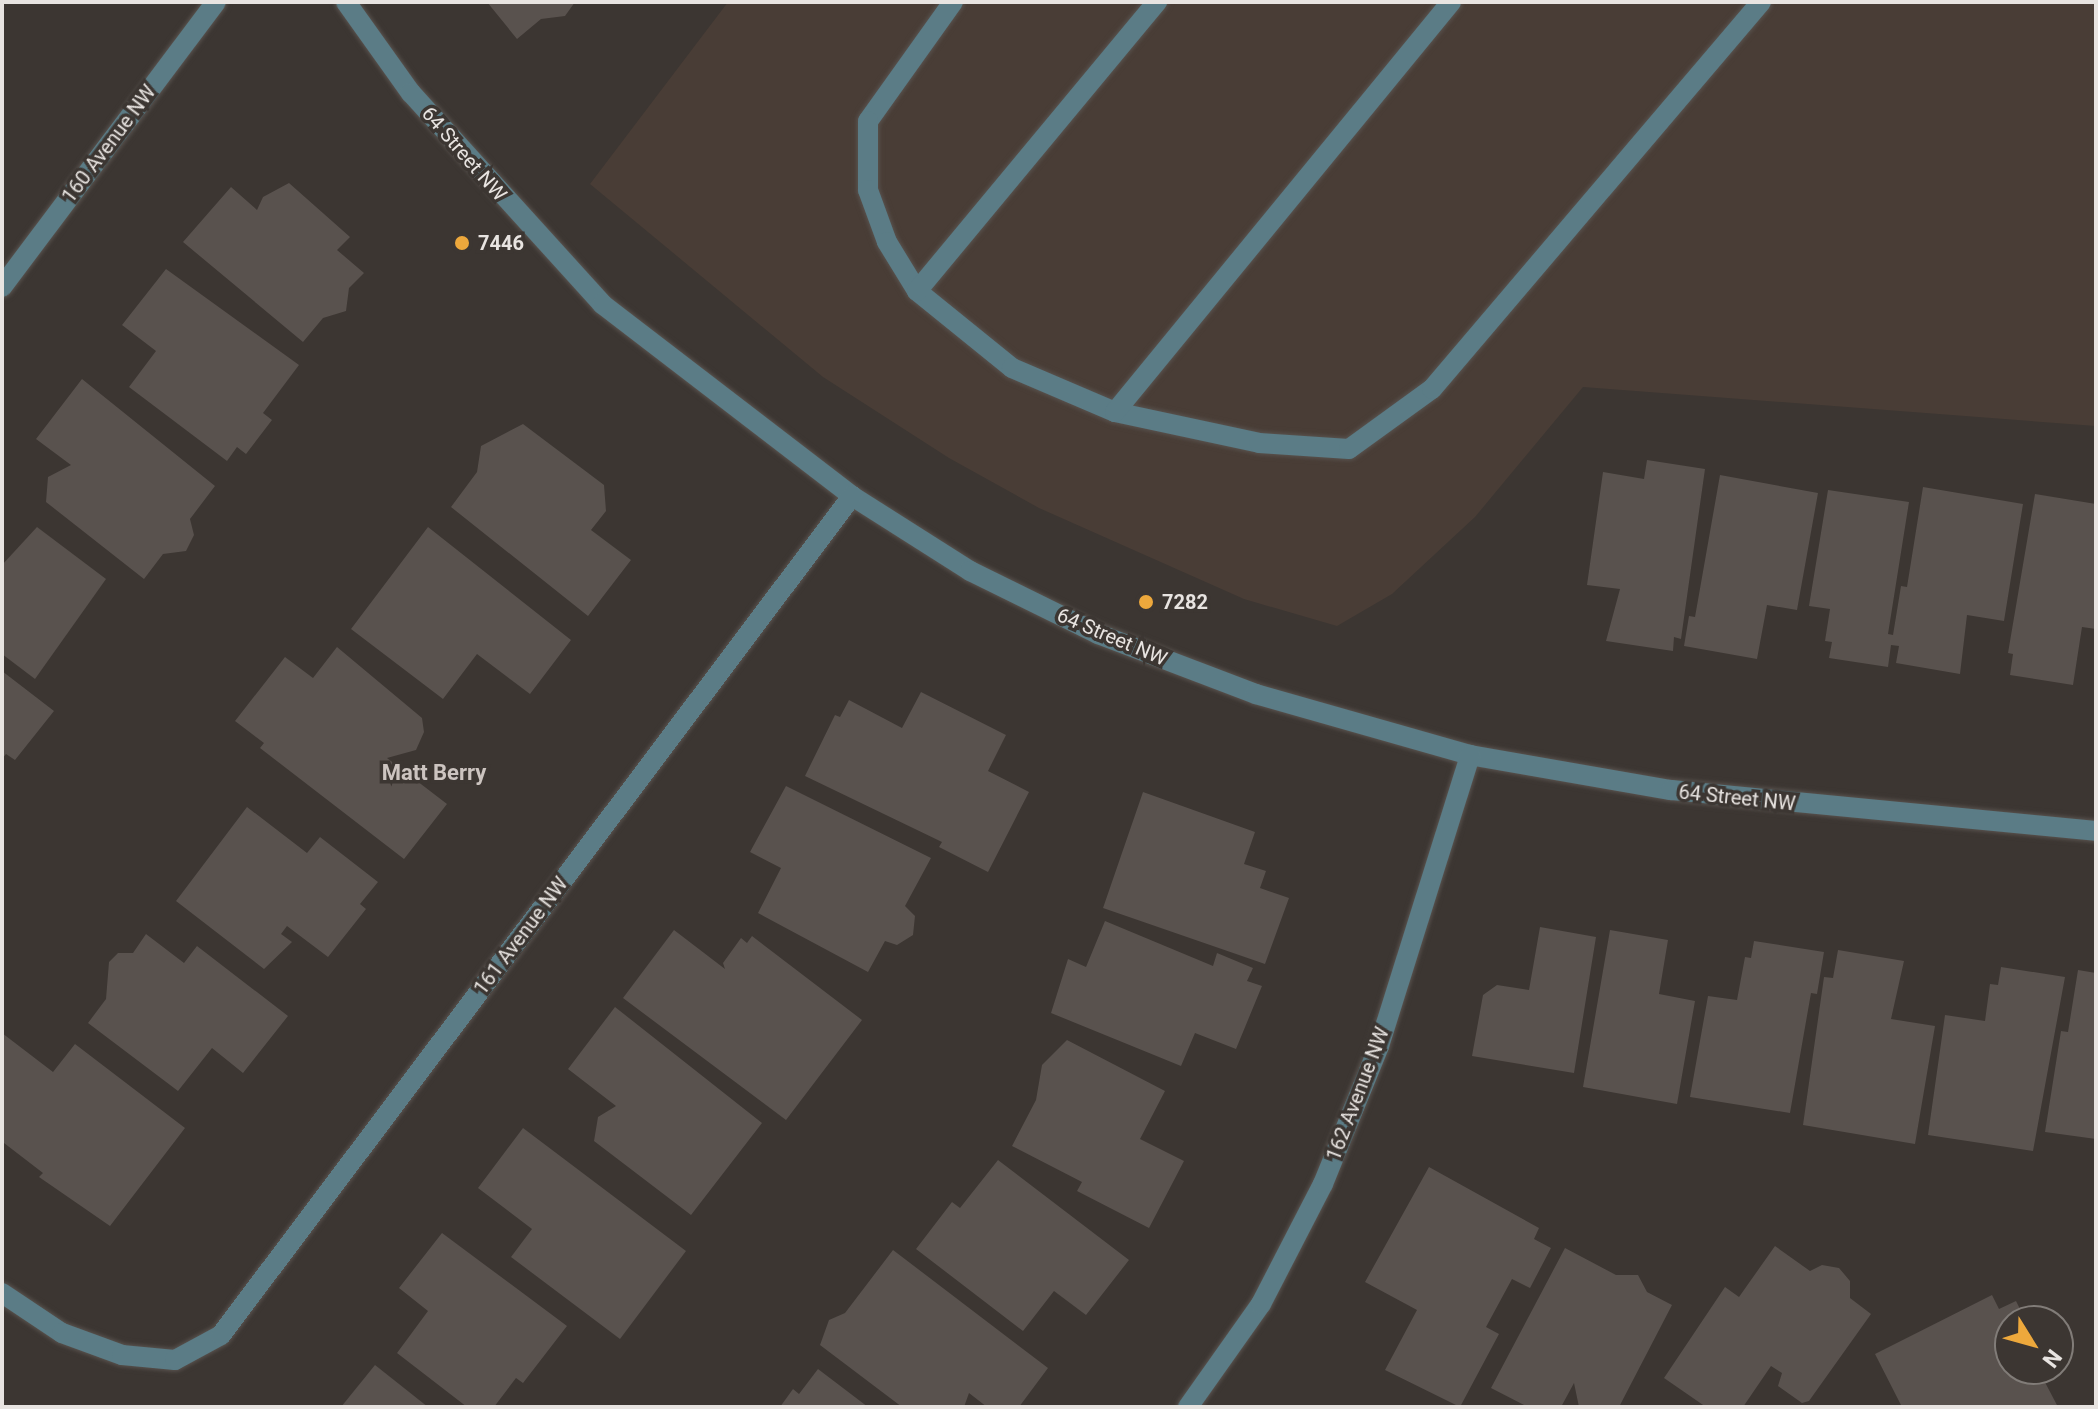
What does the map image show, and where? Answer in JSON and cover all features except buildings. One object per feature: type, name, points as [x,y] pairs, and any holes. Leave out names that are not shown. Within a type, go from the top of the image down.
[{"type":"street","name":"160 Avenue NW","points":[[2,287],[216,2]]},
{"type":"street","name":"64 Street NW","points":[[346,2],[411,93],[602,304],[852,496],[970,571],[1098,634],[1256,694],[1470,755],[1671,790],[2096,831]]},
{"type":"street","points":[[953,2],[868,121],[868,190],[887,242],[917,291],[1012,368],[1115,412],[1259,443],[1349,449],[1432,389],[1761,2]]},
{"type":"street","points":[[917,291],[1157,2]]},
{"type":"street","points":[[1115,412],[1451,2]]},
{"type":"street","name":"161 Avenue NW","points":[[2,1293],[62,1333],[122,1355],[175,1360],[221,1335],[852,496]]},
{"type":"street","name":"162 Avenue NW","points":[[1188,1407],[1261,1304],[1323,1184],[1379,1046],[1470,755]]},
{"type":"shaded area","points":[[728,2],[2096,2],[2096,426],[1583,387],[1475,517],[1392,594],[1337,626],[1244,599],[1039,508],[949,458],[823,377],[590,184]]},
{"type":"place","name":"7446","points":[[462,243]]},
{"type":"place","name":"7282","points":[[1146,602]]},
{"type":"district","name":"Matt Berry","points":[[434,773]]}]
